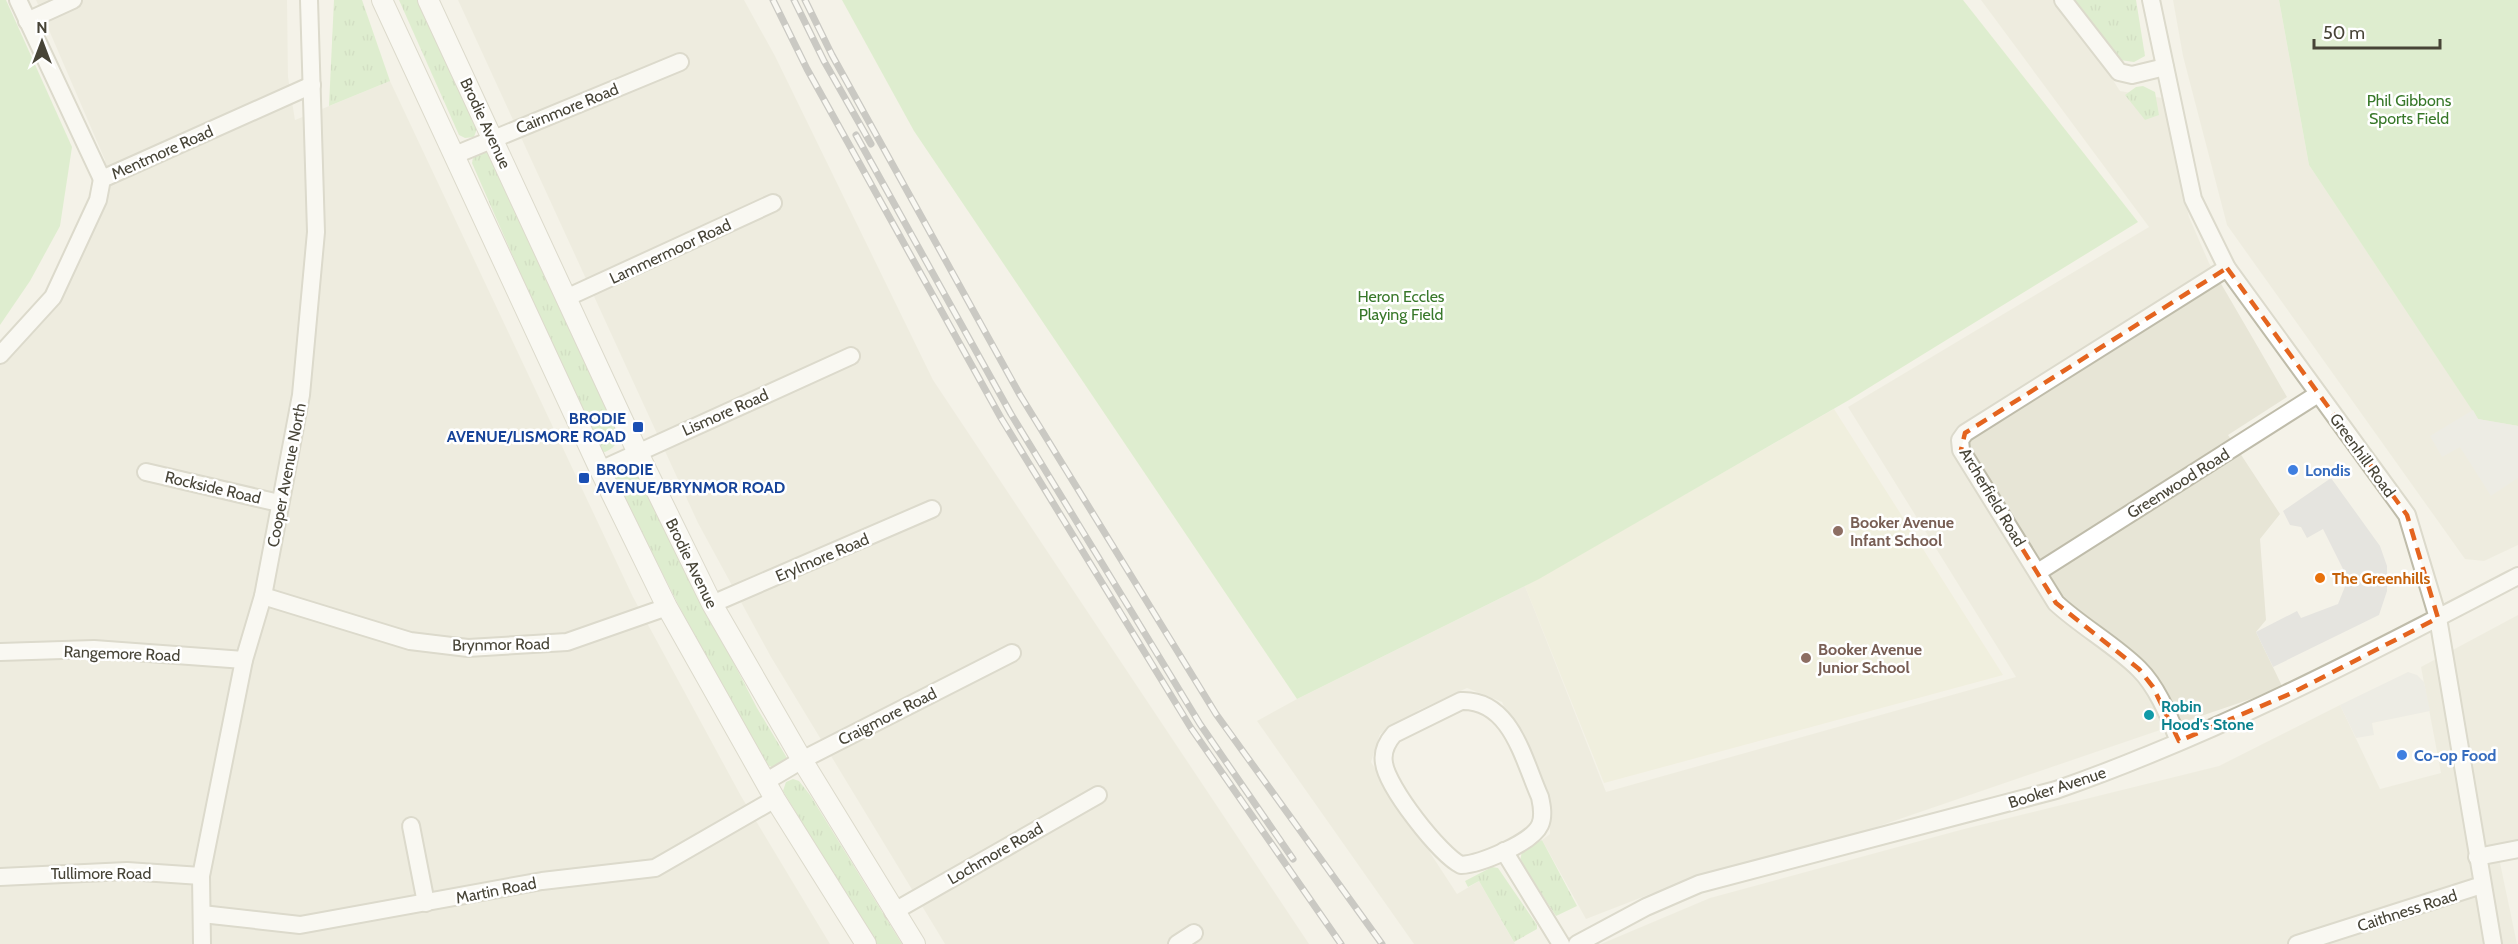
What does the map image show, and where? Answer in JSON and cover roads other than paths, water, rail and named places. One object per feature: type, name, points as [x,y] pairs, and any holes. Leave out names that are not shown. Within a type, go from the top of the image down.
[{"type":"street","points":[[18,0],[102,179]]},
{"type":"street","points":[[27,21],[73,0]]},
{"type":"street","name":"Cooper Avenue North","points":[[202,944],[201,876],[244,660],[263,596],[279,503],[302,395],[316,232],[309,0]]},
{"type":"street","points":[[382,0],[600,470],[667,607],[770,791],[866,944]]},
{"type":"street","name":"Brodie Avenue","points":[[428,0],[494,138],[637,451],[712,604],[802,760],[893,912],[915,944]]},
{"type":"street","points":[[2063,0],[2115,70],[2133,75],[2165,68]]},
{"type":"street","name":"Greenhill Road","points":[[2151,0],[2193,199],[2227,268],[2407,515],[2438,618],[2493,944]]},
{"type":"street","name":"Cairnmore Road","points":[[455,155],[680,62]]},
{"type":"street","name":"Mentmore Road","points":[[0,355],[53,297],[98,200],[102,179],[312,85]]},
{"type":"street","name":"Lammermoor Road","points":[[566,298],[773,203]]},
{"type":"street","name":"Archerfield Road","points":[[2179,741],[2153,687],[2139,669],[2063,609],[1961,450],[1962,436],[2227,268]]},
{"type":"street","name":"Lismore Road","points":[[600,470],[637,451],[851,357]]},
{"type":"street","name":"Greenwood Road","points":[[2038,572],[2318,394]]},
{"type":"street","name":"Rockside Road","points":[[146,472],[279,503]]},
{"type":"street","name":"Erylmore Road","points":[[712,604],[932,509]]},
{"type":"street","name":"Booker Avenue","points":[[1577,944],[1646,907],[1699,884],[2056,790],[2292,693],[2518,576]]},
{"type":"street","name":"Brynmor Road","points":[[263,596],[410,641],[468,648],[567,642],[667,607]]},
{"type":"street","name":"Rangemore Road","points":[[0,652],[94,649],[244,660]]},
{"type":"street","name":"Craigmore Road","points":[[770,791],[802,760],[1012,653]]},
{"type":"street","points":[[1461,700],[1488,706],[1503,718],[1540,797],[1542,808],[1539,827],[1533,834],[1504,851],[1461,865],[1442,852],[1391,783],[1386,772],[1385,750],[1387,742],[1394,734],[1461,700]]},
{"type":"street","name":"Martin Road","points":[[202,914],[300,925],[542,881],[655,867],[770,791]]},
{"type":"street","name":"Lochmore Road","points":[[893,912],[1098,795]]},
{"type":"street","points":[[411,826],[426,903]]},
{"type":"street","points":[[2477,857],[2518,849]]},
{"type":"street","points":[[1504,851],[1561,944]]},
{"type":"street","name":"Tullimore Road","points":[[0,877],[127,871],[201,876]]},
{"type":"street","name":"Caithness Road","points":[[2297,944],[2482,885]]},
{"type":"street","points":[[1177,944],[1194,933]]},
{"type":"railway","points":[[773,0],[807,69],[1001,418],[1191,728],[1341,944]]},
{"type":"railway","points":[[794,0],[824,61],[871,144]]},
{"type":"railway","points":[[805,0],[832,55],[1020,395],[1216,714],[1382,944]]},
{"type":"railway","points":[[856,135],[1011,414],[1200,724],[1293,859]]},
{"type":"place","name":"BRODIE AVENUE/LISMORE ROAD","points":[[638,427]]},
{"type":"place","name":"Londis","points":[[2293,470]]},
{"type":"place","name":"BRODIE AVENUE/BRYNMOR ROAD","points":[[584,478]]},
{"type":"place","name":"Booker Avenue Infant School","points":[[1838,531]]},
{"type":"place","name":"The Greenhills","points":[[2320,578]]},
{"type":"place","name":"Booker Avenue Junior School","points":[[1806,658]]},
{"type":"place","name":"Robin Hood's Stone","points":[[2149,715]]},
{"type":"place","name":"Co-op Food","points":[[2402,755]]},
{"type":"park label","name":"Phil Gibbons Sports Field","points":[[2409,109]]},
{"type":"park label","name":"Heron Eccles Playing Field","points":[[1401,305]]}]
